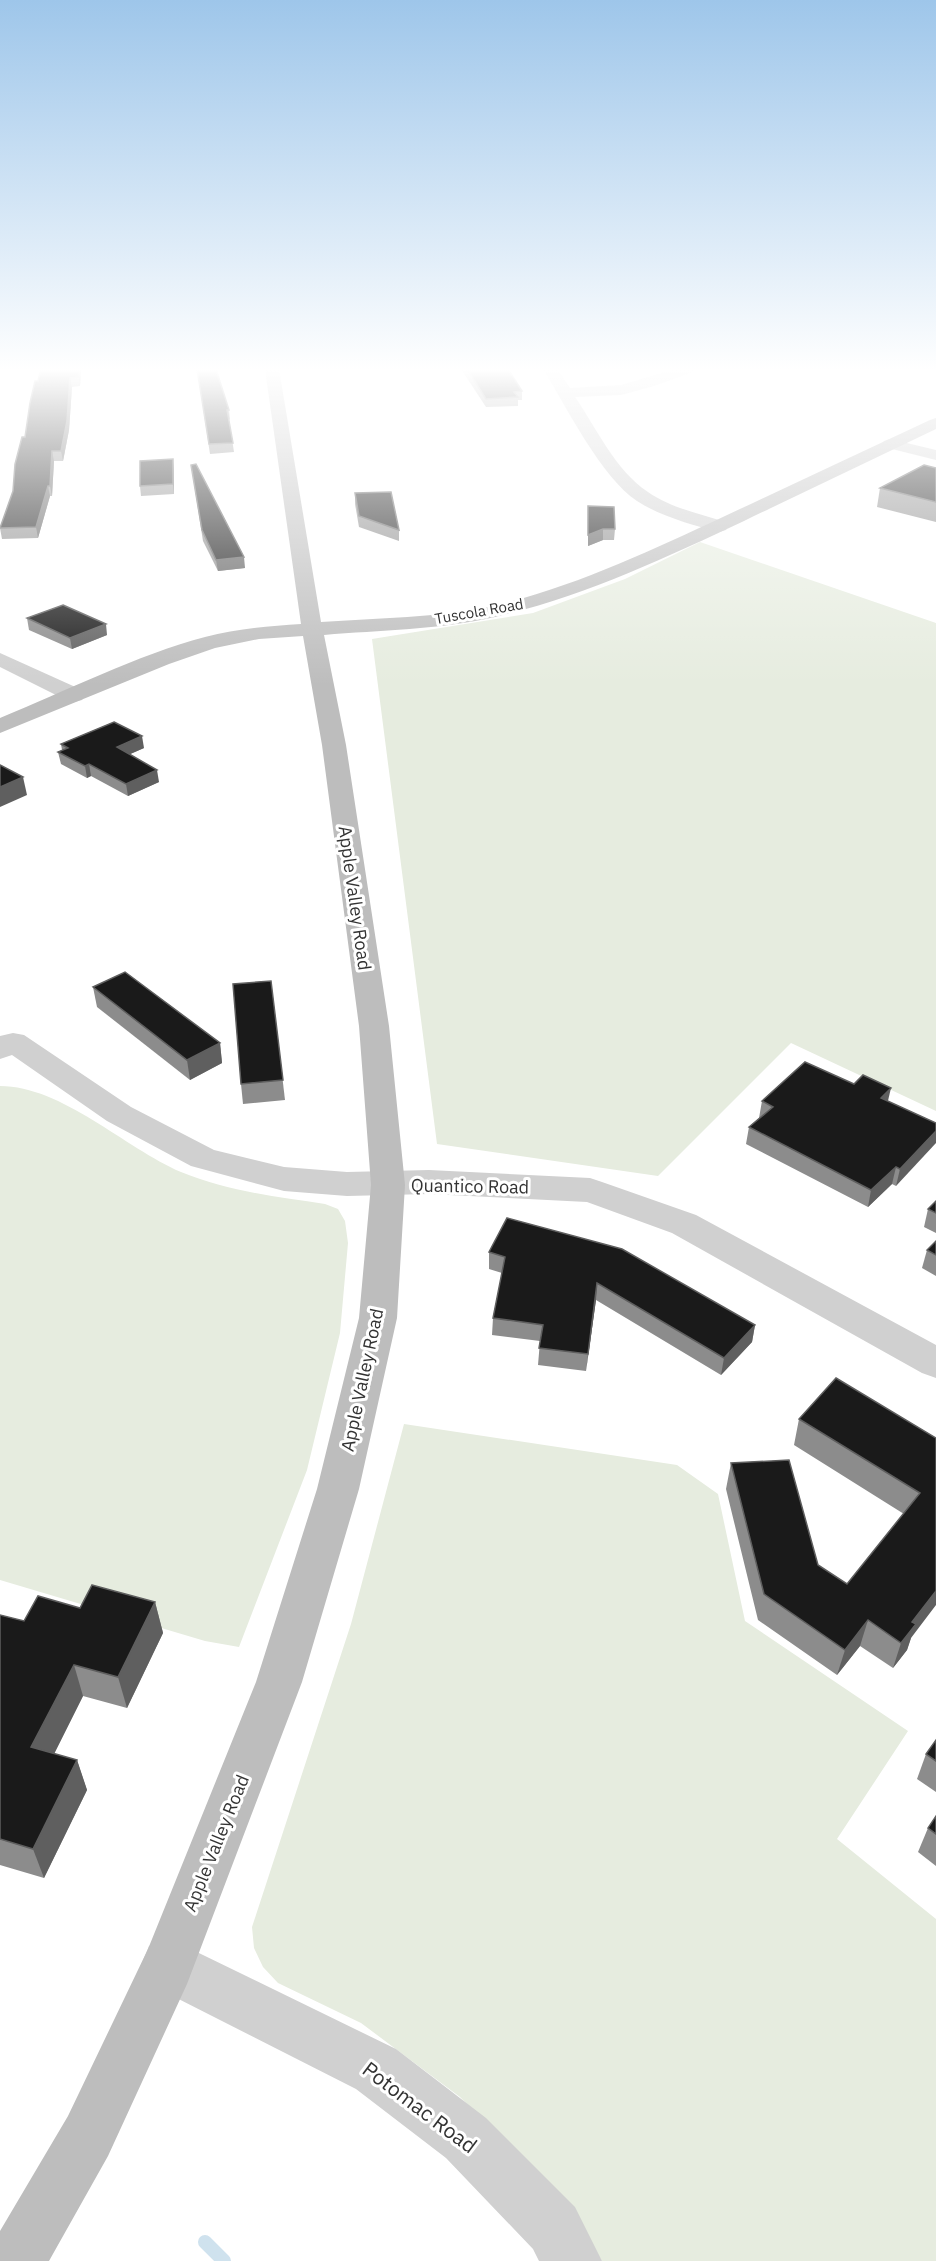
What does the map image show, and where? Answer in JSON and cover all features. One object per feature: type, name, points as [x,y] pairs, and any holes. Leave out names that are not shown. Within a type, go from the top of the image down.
[{"type":"main road","name":"Apple Valley Road","points":[[16,2261],[88,2136],[168,1965],[279,1682],[338,1489],[378,1318],[388,1185],[374,1026],[334,745],[312,629],[288,475]]},
{"type":"main road","name":"Tuscola Road","points":[[0,726],[161,659],[210,642],[259,633],[424,621],[492,612],[548,597],[614,573],[826,475]]},
{"type":"street","points":[[619,475],[643,497],[719,526]]},
{"type":"street","points":[[0,659],[74,695]]},
{"type":"street","name":"Quantico Road","points":[[0,1049],[14,1042],[119,1114],[204,1158],[284,1179],[388,1185],[429,1182],[590,1190],[684,1224],[936,1363]]},
{"type":"street","name":"Potomac Road","points":[[168,1965],[376,2069],[465,2138],[554,2228],[572,2261]]},
{"type":"shaded area","points":[[700,542],[936,623],[936,1111],[791,1043],[658,1176],[437,1144],[372,639],[533,613],[625,579]]},
{"type":"shaded area","points":[[0,1086],[23,1089],[47,1096],[93,1120],[160,1161],[198,1179],[234,1189],[325,1204],[338,1209],[345,1221],[348,1243],[340,1333],[307,1470],[239,1647],[205,1641],[0,1580]]},
{"type":"shaded area","points":[[404,1424],[677,1465],[718,1494],[745,1621],[908,1731],[837,1839],[936,1919],[936,2261],[602,2261],[559,2197],[460,2097],[361,2023],[278,1983],[263,1967],[254,1948],[252,1927],[351,1624]]},
{"type":"building","points":[[14,475],[51,475],[50,486],[48,486],[36,527],[0,528],[13,491]]},
{"type":"building","points":[[140,475],[173,475],[173,484],[140,486]]},
{"type":"building","points":[[193,475],[201,475],[244,557],[216,560],[202,530]]},
{"type":"building","points":[[906,475],[936,475],[936,502],[880,488]]},
{"type":"building","points":[[391,492],[399,530],[359,516],[355,493]]},
{"type":"building","points":[[588,506],[614,507],[615,529],[603,529],[588,535]]},
{"type":"building","points":[[63,605],[106,624],[70,638],[27,618]]},
{"type":"building","points":[[114,722],[142,736],[117,747],[157,770],[126,784],[89,764],[85,766],[58,752],[68,748],[61,744]]},
{"type":"building","points":[[0,765],[23,777],[0,787]]},
{"type":"building","points":[[125,972],[220,1043],[187,1060],[93,987]]},
{"type":"building","points":[[271,981],[283,1080],[241,1084],[233,984]]},
{"type":"building","points":[[805,1062],[854,1084],[863,1075],[891,1088],[881,1098],[936,1123],[936,1131],[900,1169],[896,1167],[871,1190],[749,1127],[773,1107],[762,1101]]},
{"type":"building","points":[[936,1201],[936,1213],[928,1209]]},
{"type":"building","points":[[507,1218],[622,1249],[755,1325],[724,1358],[597,1283],[588,1354],[539,1348],[543,1325],[493,1318],[505,1257],[489,1252]]},
{"type":"building","points":[[936,1241],[936,1255],[927,1250]]},
{"type":"building","points":[[836,1378],[936,1438],[936,1591],[912,1622],[916,1624],[901,1643],[868,1620],[845,1650],[764,1594],[731,1463],[789,1460],[818,1565],[847,1584],[920,1493],[799,1419]]},
{"type":"building","points":[[92,1585],[155,1602],[118,1677],[74,1665],[31,1747],[77,1760],[33,1849],[0,1839],[0,1615],[24,1621],[38,1596],[80,1608]]},
{"type":"building","points":[[936,1740],[936,1761],[926,1754]]},
{"type":"building","points":[[936,1816],[936,1834],[928,1828]]},
{"type":"waterway","points":[[205,2242],[224,2261]]}]
